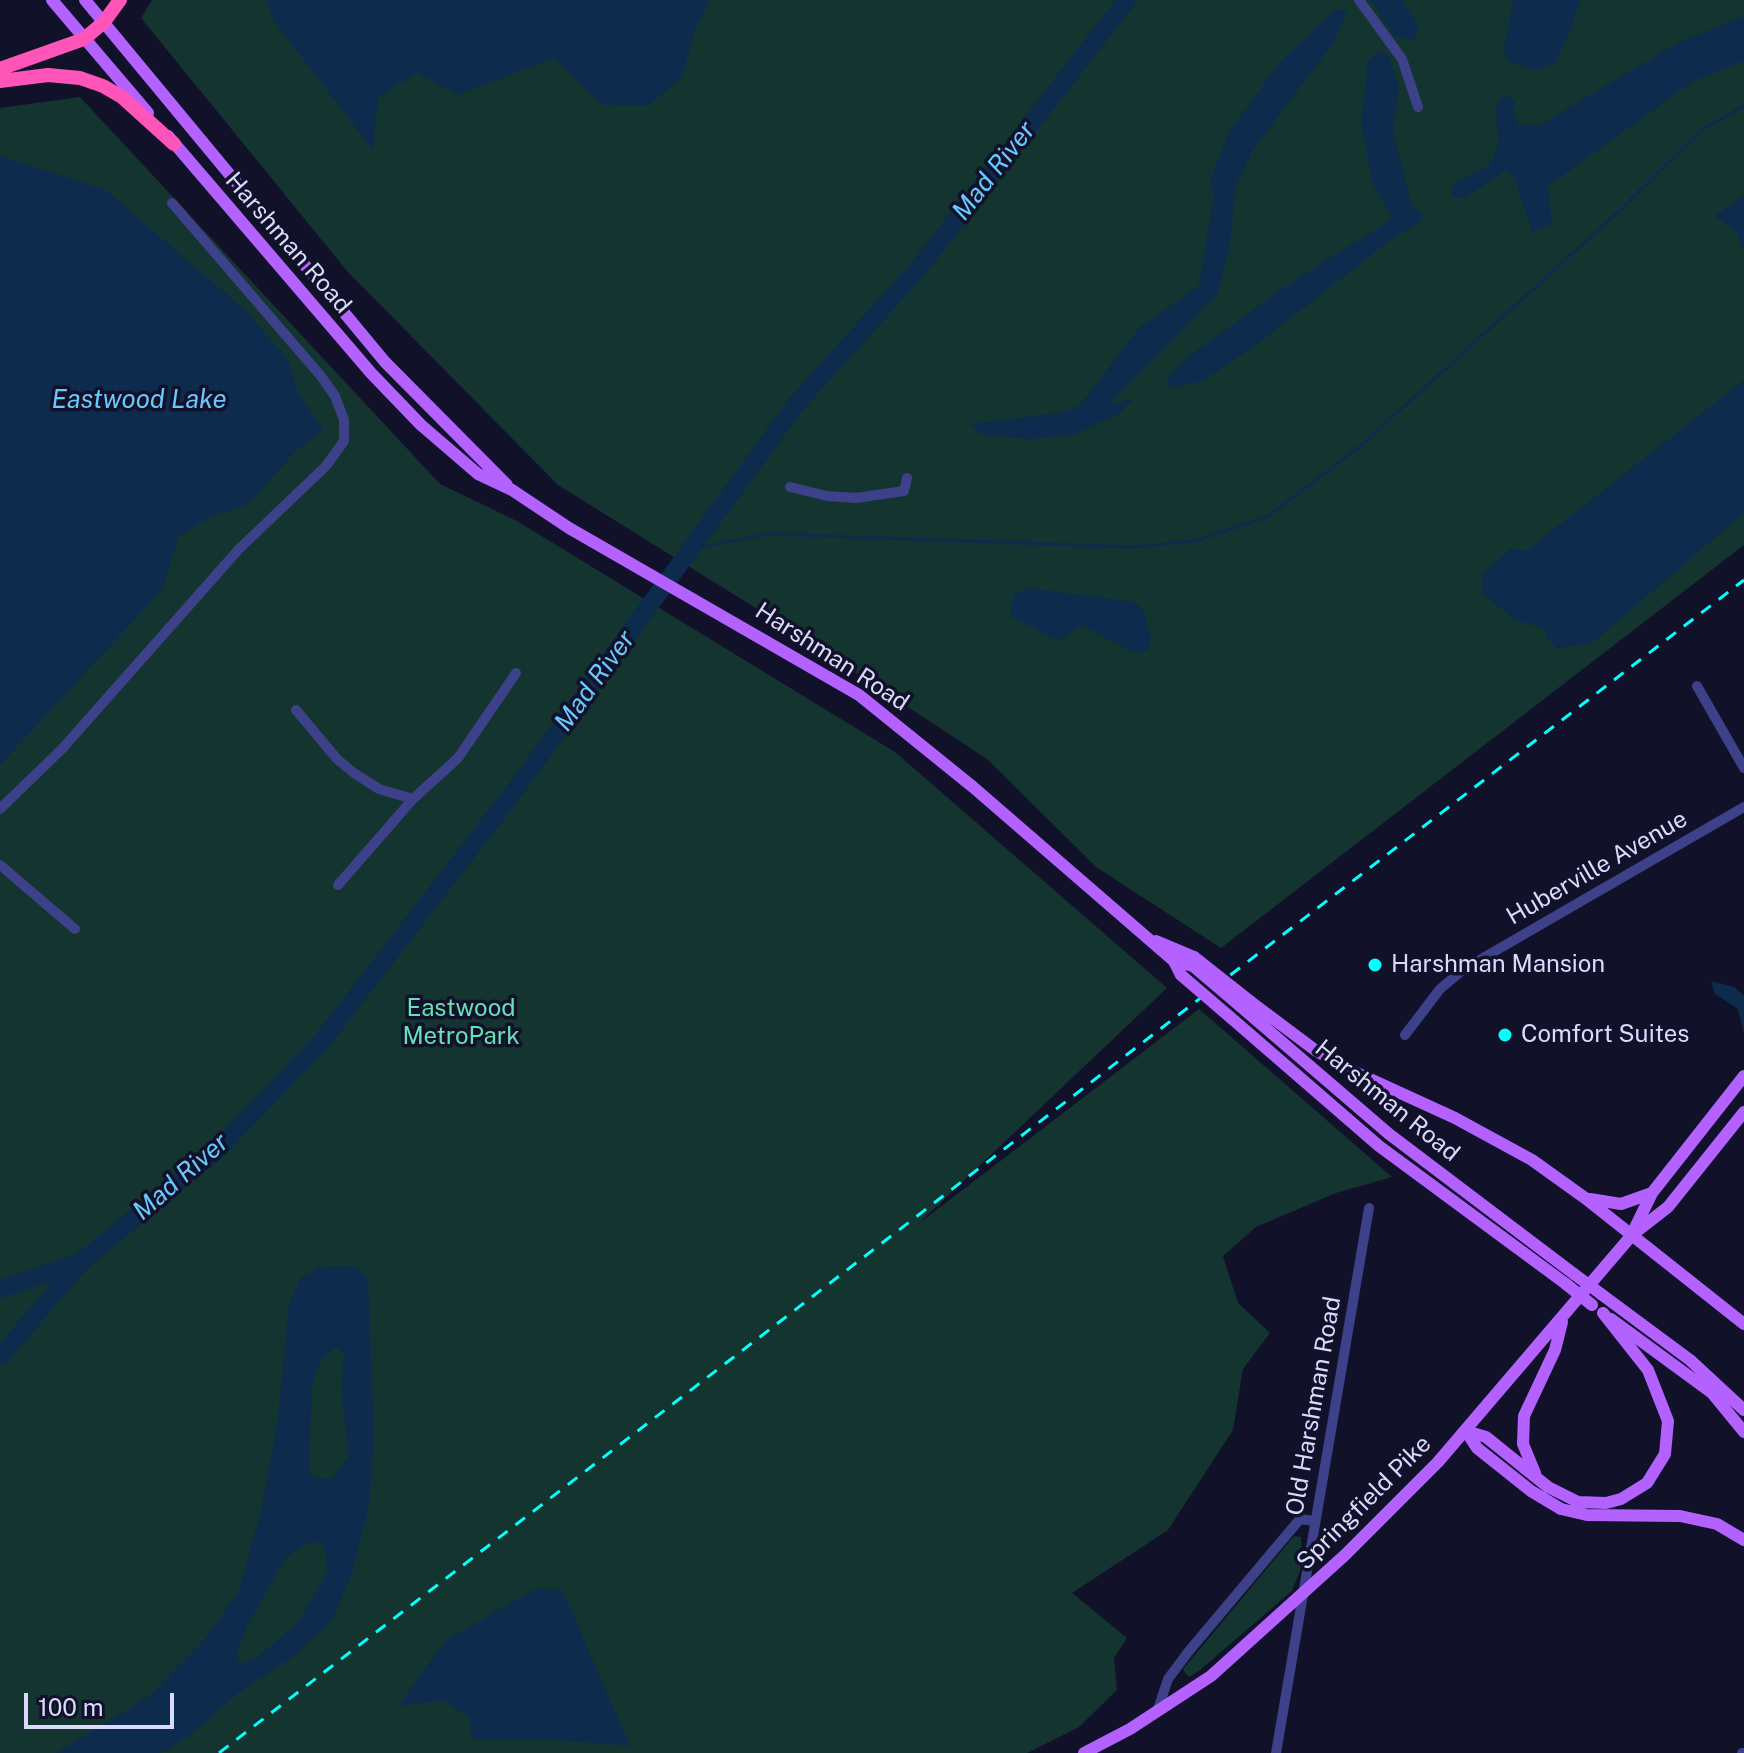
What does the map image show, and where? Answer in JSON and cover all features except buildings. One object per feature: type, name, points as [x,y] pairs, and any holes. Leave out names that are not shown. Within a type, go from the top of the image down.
[{"type":"highway","points":[[0,69],[84,39],[104,22],[120,0]]},
{"type":"highway","points":[[0,81],[48,75],[80,78],[103,86],[122,97],[174,144]]},
{"type":"main road","name":"Harshman Road","points":[[52,0],[371,373],[421,425],[478,474],[512,490],[612,552],[734,621],[879,711],[1174,961],[1181,975],[1379,1146],[1570,1279]]},
{"type":"main road","name":"Harshman Road","points":[[85,0],[385,362],[512,490]]},
{"type":"main road","points":[[1147,938],[1194,957],[1245,1004],[1315,1050],[1402,1096],[1455,1118],[1532,1160],[1744,1324]]},
{"type":"main road","name":"Harshman Road","points":[[1174,961],[1193,966],[1245,1004],[1389,1134],[1570,1279]]},
{"type":"main road","name":"Springfield Pike","points":[[1632,1235],[1652,1193],[1744,1076]]},
{"type":"main road","name":"Springfield Pike","points":[[1084,1753],[1157,1712],[1238,1654],[1302,1594],[1466,1431],[1632,1235],[1668,1207],[1744,1112]]},
{"type":"main road","points":[[1585,1198],[1621,1204],[1652,1193]]},
{"type":"main road","points":[[1570,1279],[1601,1294],[1690,1360],[1744,1410]]},
{"type":"main road","points":[[1466,1431],[1486,1437],[1548,1487],[1578,1502],[1606,1503],[1621,1499],[1647,1483],[1665,1454],[1668,1421],[1657,1388],[1570,1279]]},
{"type":"main road","points":[[1597,1309],[1712,1393],[1744,1432]]},
{"type":"main road","points":[[1548,1487],[1527,1457],[1522,1429],[1528,1403],[1555,1350],[1564,1316]]},
{"type":"main road","points":[[1466,1431],[1488,1456],[1531,1491],[1561,1509],[1587,1515],[1648,1514],[1697,1519],[1717,1524],[1744,1540]]},
{"type":"street","points":[[1359,0],[1402,59],[1418,107]]},
{"type":"street","points":[[0,809],[62,749],[239,549],[326,466],[344,441],[344,420],[335,396],[320,375],[172,203]]},
{"type":"street","points":[[790,487],[827,496],[856,498],[904,491],[907,478]]},
{"type":"street","points":[[338,885],[413,799],[458,758],[516,673]]},
{"type":"street","points":[[1697,686],[1744,768]]},
{"type":"street","points":[[296,710],[337,759],[354,773],[379,789],[413,799]]},
{"type":"street","name":"Huberville Avenue","points":[[1405,1035],[1440,989],[1464,969],[1744,807]]},
{"type":"street","points":[[0,865],[75,929]]},
{"type":"street","name":"Old Harshman Road","points":[[1276,1753],[1369,1208]]},
{"type":"street","points":[[1157,1712],[1168,1679],[1189,1651],[1300,1519],[1314,1521]]},
{"type":"green space","points":[[152,0],[1744,0],[1744,545],[1221,948],[1096,867],[987,759],[783,625],[558,485],[347,271],[141,18]]},
{"type":"green space","name":"Eastwood MetroPark","points":[[80,97],[440,484],[517,521],[895,752],[1167,988],[918,1224],[1199,1009],[1392,1177],[1336,1193],[1256,1227],[1223,1256],[1238,1303],[1270,1333],[1243,1369],[1233,1430],[1168,1530],[1072,1593],[1127,1638],[1114,1658],[1117,1690],[1079,1727],[1027,1753],[0,1753],[0,108]]},
{"type":"green space","points":[[1294,1536],[1301,1537],[1302,1566],[1292,1591],[1189,1677],[1183,1669]]},
{"type":"water","points":[[266,0],[711,0],[696,26],[682,77],[648,106],[602,105],[555,58],[457,95],[417,72],[378,98],[373,150],[274,21]]},
{"type":"water","points":[[1371,0],[1403,0],[1419,28],[1413,40],[1395,37]]},
{"type":"water","points":[[1513,0],[1580,0],[1569,35],[1555,63],[1536,70],[1507,61],[1504,48]]},
{"type":"water","points":[[1335,9],[1347,11],[1334,42],[1253,150],[1236,186],[1229,250],[1218,293],[1109,404],[1134,399],[1118,414],[1071,436],[1027,439],[979,434],[971,424],[1065,412],[1079,406],[1139,328],[1199,286],[1214,195],[1210,181],[1229,132],[1279,63]]},
{"type":"water","points":[[1744,16],[1744,61],[1692,82],[1548,186],[1552,224],[1532,232],[1515,180],[1506,170],[1465,198],[1452,197],[1453,184],[1490,165],[1499,142],[1495,106],[1502,95],[1516,100],[1513,108],[1518,125],[1538,126],[1681,41]]},
{"type":"water","points":[[1380,51],[1389,57],[1399,85],[1393,133],[1412,206],[1423,213],[1422,221],[1389,241],[1259,343],[1204,380],[1170,389],[1168,378],[1193,353],[1299,277],[1386,223],[1391,215],[1373,184],[1361,123],[1368,61]]},
{"type":"water","name":"Eastwood Lake","points":[[0,156],[106,190],[247,312],[289,361],[297,391],[323,430],[294,453],[249,504],[212,516],[179,536],[162,590],[0,765]]},
{"type":"water","points":[[1744,195],[1744,250],[1736,231],[1715,216]]},
{"type":"water","points":[[1744,380],[1744,513],[1592,643],[1557,648],[1548,640],[1543,628],[1515,620],[1482,593],[1483,574],[1510,549],[1526,551]]},
{"type":"water","points":[[1028,588],[1134,602],[1145,612],[1151,639],[1148,650],[1135,653],[1082,625],[1058,641],[1010,616],[1014,594]]},
{"type":"water","points":[[1711,981],[1734,987],[1744,996],[1744,1034],[1738,1009],[1715,994]]},
{"type":"water","points":[[356,1266],[368,1279],[374,1433],[369,1505],[352,1575],[331,1621],[293,1657],[237,1694],[189,1736],[161,1753],[55,1753],[148,1697],[206,1638],[239,1590],[261,1511],[278,1418],[289,1303],[301,1278],[319,1267]],"holes":[[[336,1347],[344,1354],[341,1387],[349,1456],[331,1479],[314,1478],[309,1468],[312,1384],[321,1360]],[[310,1542],[323,1543],[328,1571],[298,1622],[255,1659],[240,1663],[236,1654],[248,1624],[287,1556]]]},
{"type":"water","points":[[535,1589],[562,1589],[630,1746],[555,1740],[472,1740],[469,1717],[443,1700],[398,1706],[445,1641]]},
{"type":"waterway","name":"Mad River","points":[[0,1289],[81,1262],[217,1150],[322,1041],[512,794],[797,403],[917,270],[1127,0]]},
{"type":"waterway","points":[[691,549],[770,534],[1132,547],[1195,541],[1267,517],[1358,448],[1616,214],[1701,130],[1744,106]]},
{"type":"waterway","points":[[0,1357],[81,1262]]},
{"type":"railway","points":[[219,1753],[1744,580]]},
{"type":"place","name":"Harshman Mansion","points":[[1375,965]]},
{"type":"place","name":"Comfort Suites","points":[[1505,1035]]}]
